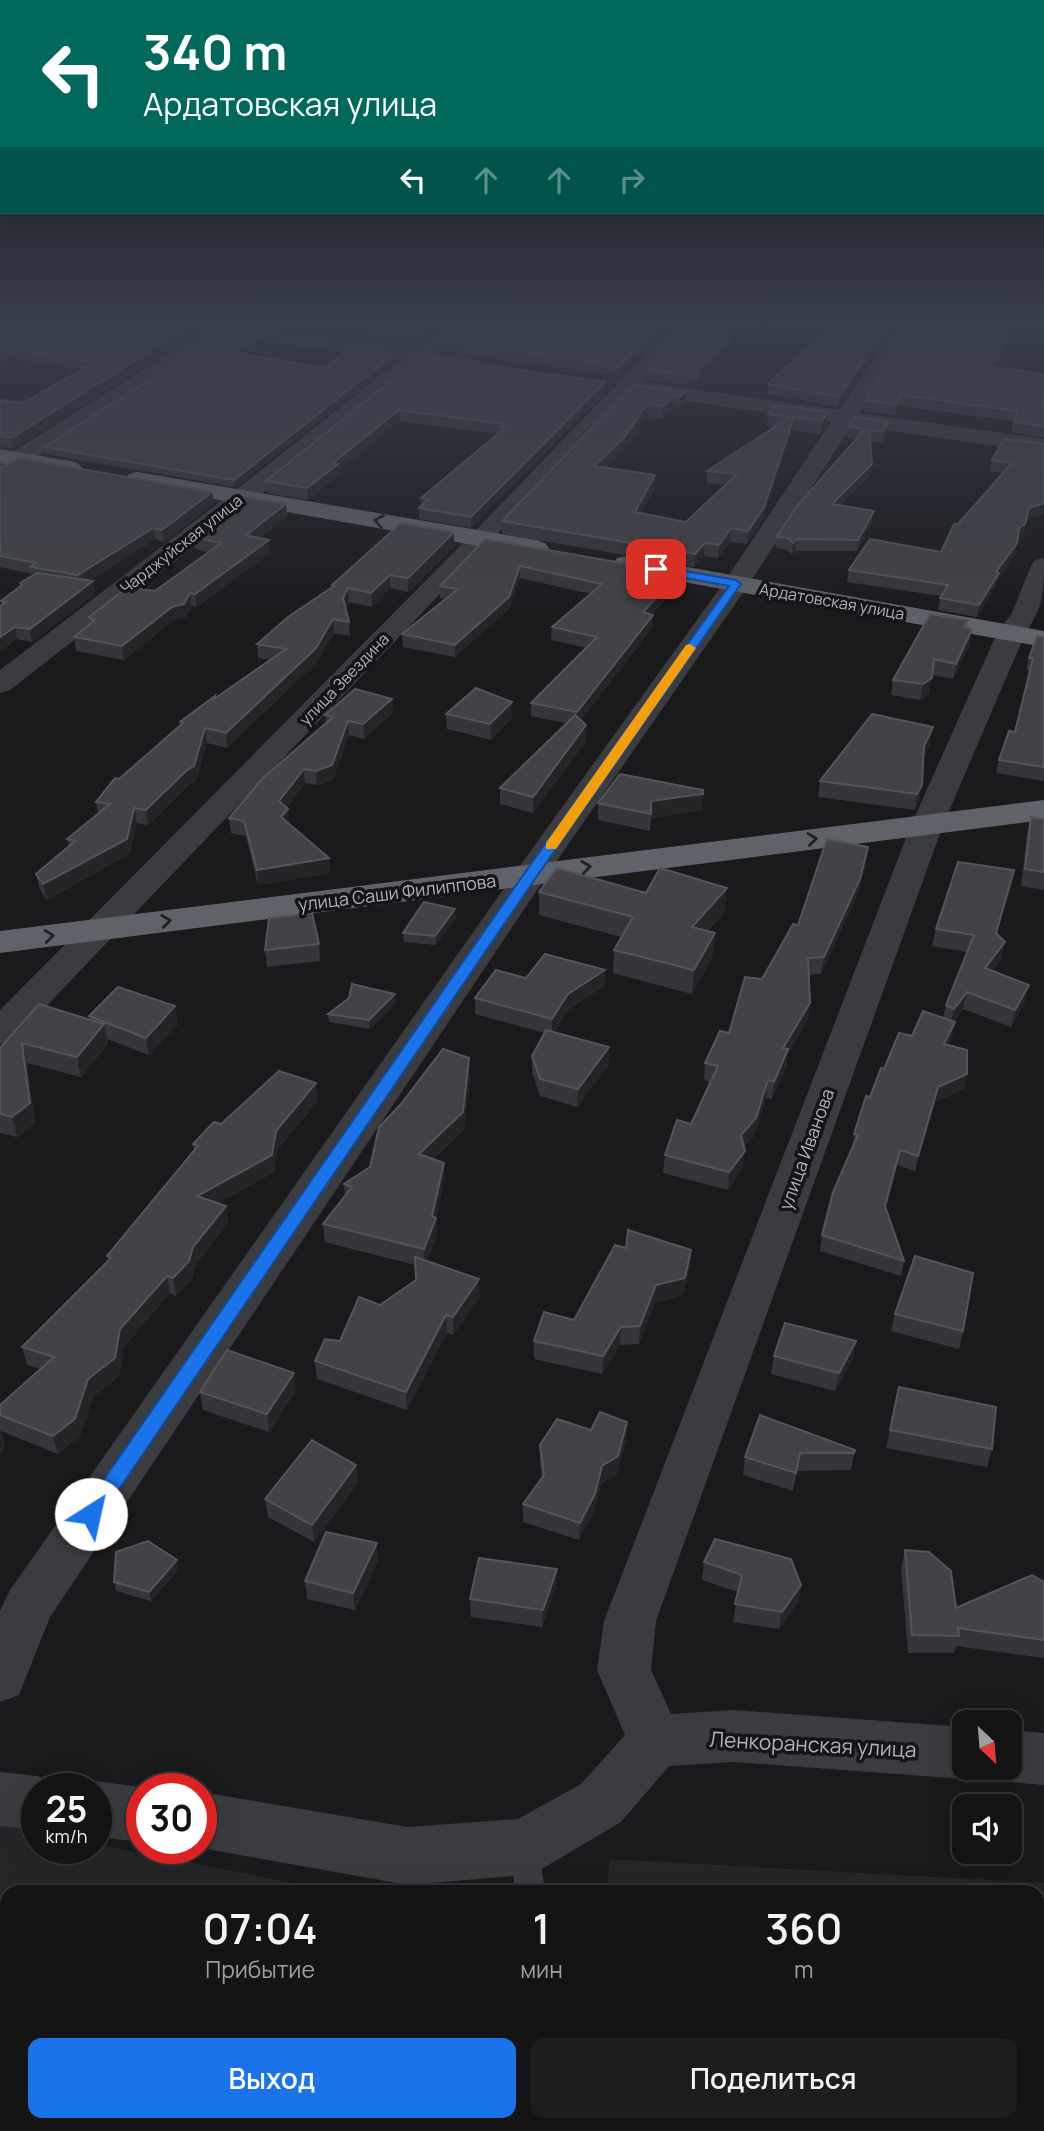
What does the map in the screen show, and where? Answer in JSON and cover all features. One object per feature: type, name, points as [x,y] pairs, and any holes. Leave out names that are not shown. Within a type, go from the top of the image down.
[{"type":"highway","points":[[6,462],[103,473],[561,553]]},
{"type":"highway","name":"Ардатовская улица","points":[[600,560],[1027,636]]},
{"type":"highway","name":"улица Саши Филиппова","points":[[0,942],[1044,810]]},
{"type":"street","points":[[6,462],[69,423]]},
{"type":"street","name":"Чарджуйская улица","points":[[0,684],[334,423]]},
{"type":"street","name":"улица Звездина","points":[[0,1032],[481,539],[579,423]]},
{"type":"street","points":[[0,1678],[28,1606],[531,874],[736,584],[841,423]]},
{"type":"street","points":[[884,423],[1044,446]]},
{"type":"street","name":"улица Иванова","points":[[655,1741],[624,1670],[630,1621],[927,825],[1027,636],[1025,614],[1044,566]]},
{"type":"street","name":"Ленкоранская улица","points":[[655,1741],[734,1737],[952,1752]]},
{"type":"street","points":[[217,1823],[408,1856],[527,1869],[601,1803],[655,1741]]},
{"type":"street","points":[[1022,1757],[1044,1759]]},
{"type":"street","points":[[0,1799],[21,1801]]},
{"type":"shaded area","points":[[0,1825],[21,1829],[21,1864],[112,1864],[112,1847],[126,1850],[126,1864],[197,1864],[304,1885],[0,1885]]},
{"type":"shaded area","points":[[610,1859],[1044,1885],[607,1885]]},
{"type":"building","points":[[0,423],[34,423],[11,438],[0,436]]},
{"type":"building","points":[[81,423],[306,423],[234,480],[44,447]]},
{"type":"building","points":[[338,423],[382,423],[307,488],[266,481]]},
{"type":"building","points":[[500,423],[564,423],[471,517],[419,508],[428,499],[421,498],[505,428],[500,427],[504,424]]},
{"type":"building","points":[[596,423],[634,423],[623,439],[594,466],[655,475],[635,512],[686,522],[737,474],[707,471],[780,423],[792,423],[764,507],[748,531],[731,528],[719,545],[705,543],[695,554],[502,521]]},
{"type":"building","points":[[850,423],[887,423],[883,432],[869,430],[872,464],[832,504],[874,511],[858,540],[796,539],[793,543],[788,538],[777,537],[796,507],[865,429],[848,427]]},
{"type":"building","points":[[1026,423],[1044,423],[1044,427]]},
{"type":"building","points":[[1004,439],[1044,444],[1044,503],[1029,508],[1025,524],[1019,528],[1017,543],[996,572],[999,573],[979,605],[940,598],[948,585],[849,570],[870,539],[941,552],[954,524],[958,524],[1012,463],[992,460]]},
{"type":"building","points":[[19,458],[212,492],[162,530],[153,528],[78,575],[31,567],[36,563],[0,556],[0,467]]},
{"type":"building","points":[[245,497],[286,504],[246,535],[269,540],[195,594],[190,593],[184,604],[172,607],[122,646],[74,637],[96,619],[89,617],[128,587],[155,591],[221,543],[193,537]]},
{"type":"building","points":[[401,523],[454,532],[408,578],[390,575],[371,593],[348,588],[343,598],[349,622],[333,619],[316,648],[226,733],[205,728],[194,766],[146,810],[134,808],[127,839],[43,884],[36,874],[75,841],[67,839],[110,804],[96,802],[115,778],[119,779],[183,723],[180,722],[286,649],[257,644],[288,617],[334,586],[332,585]]},
{"type":"building","points":[[485,539],[679,573],[643,612],[653,615],[577,712],[531,703],[597,637],[552,627],[602,584],[520,566],[509,597],[455,645],[402,634],[458,589],[440,586]]},
{"type":"building","points":[[37,573],[93,581],[30,629],[15,627],[0,637],[0,606],[6,602],[1,601],[22,585],[20,583]]},
{"type":"building","points":[[930,614],[968,620],[964,627],[972,629],[956,664],[934,659],[932,678],[923,684],[893,680]]},
{"type":"building","points":[[1037,636],[1044,637],[1044,767],[999,760],[1009,731],[1015,732],[1033,658],[1029,658]]},
{"type":"building","points":[[476,688],[512,702],[490,724],[446,714]]},
{"type":"building","points":[[355,689],[392,699],[363,724],[348,721],[332,765],[316,771],[304,769],[279,801],[288,809],[281,817],[329,858],[257,870],[244,821],[229,818],[263,778],[333,717],[325,715]]},
{"type":"building","points":[[872,714],[933,727],[924,746],[922,785],[917,794],[820,781]]},
{"type":"building","points":[[575,715],[586,725],[533,797],[500,788]]},
{"type":"building","points":[[620,774],[703,790],[703,794],[651,801],[651,814],[598,803]]},
{"type":"building","points":[[1031,817],[1044,819],[1044,872],[1025,869]]},
{"type":"building","points":[[827,839],[868,847],[860,879],[824,957],[808,958],[810,1003],[783,1048],[788,1049],[774,1082],[768,1080],[756,1118],[741,1135],[745,1151],[729,1172],[665,1155],[677,1120],[691,1124],[718,1066],[705,1063],[720,1031],[729,1033],[745,977],[762,979],[793,924],[798,925]]},
{"type":"building","points":[[958,862],[1014,870],[996,933],[1005,942],[985,968],[1029,985],[1015,1010],[967,992],[954,1009],[946,1005],[974,935],[936,929]]},
{"type":"building","points":[[557,868],[646,893],[660,868],[727,888],[692,927],[715,933],[694,970],[614,950],[633,917],[539,892]]},
{"type":"building","points":[[424,902],[455,909],[435,936],[403,933]]},
{"type":"building","points":[[312,913],[319,944],[265,950],[269,918]]},
{"type":"building","points":[[545,954],[605,970],[568,994],[552,1019],[475,998],[496,970],[526,978]]},
{"type":"building","points":[[352,984],[395,994],[369,1020],[328,1014],[349,998]]},
{"type":"building","points":[[118,987],[175,1006],[146,1038],[89,1016]]},
{"type":"building","points":[[39,1004],[104,1024],[77,1057],[22,1043],[30,1103],[12,1117],[0,1114],[0,1048]]},
{"type":"building","points":[[923,1011],[955,1022],[944,1044],[967,1050],[967,1074],[938,1087],[918,1156],[900,1150],[885,1206],[904,1261],[822,1235],[833,1192],[858,1135],[854,1134],[866,1096],[870,1097],[899,1033],[912,1036]]},
{"type":"building","points":[[546,1030],[609,1047],[578,1089],[540,1079],[532,1056]]},
{"type":"building","points":[[443,1049],[469,1058],[463,1112],[419,1154],[444,1163],[432,1216],[436,1218],[424,1249],[323,1224],[352,1187],[344,1184],[370,1167],[379,1127],[401,1104]]},
{"type":"building","points":[[279,1071],[316,1083],[276,1131],[272,1155],[197,1196],[226,1206],[193,1247],[189,1261],[173,1278],[167,1276],[120,1329],[115,1358],[88,1379],[75,1419],[53,1436],[0,1415],[0,1405],[54,1357],[22,1347],[111,1258],[107,1256],[198,1146],[193,1144],[214,1122],[221,1124]]},
{"type":"building","points":[[628,1230],[691,1250],[685,1278],[656,1285],[640,1326],[621,1327],[603,1356],[534,1341],[544,1312],[574,1320],[615,1245],[626,1248]]},
{"type":"building","points":[[915,1256],[973,1273],[963,1331],[895,1314]]},
{"type":"building","points":[[415,1257],[479,1279],[453,1317],[446,1315],[406,1392],[315,1361],[325,1339],[340,1341],[359,1297],[380,1305],[416,1280]]},
{"type":"building","points":[[785,1323],[856,1341],[839,1373],[774,1356]]},
{"type":"building","points":[[227,1350],[294,1373],[267,1414],[200,1392]]},
{"type":"building","points":[[899,1387],[996,1407],[992,1449],[890,1430]]},
{"type":"building","points":[[600,1412],[627,1422],[618,1456],[602,1466],[595,1494],[580,1523],[523,1504],[544,1475],[540,1445],[557,1419],[591,1430]]},
{"type":"building","points":[[760,1415],[855,1450],[854,1453],[800,1453],[796,1473],[745,1457]]},
{"type":"building","points":[[312,1440],[356,1465],[312,1525],[265,1499]]},
{"type":"building","points":[[326,1532],[377,1543],[353,1593],[305,1581]]},
{"type":"building","points":[[715,1539],[791,1559],[801,1585],[782,1612],[735,1604],[742,1575],[704,1562]]},
{"type":"building","points":[[148,1541],[177,1560],[149,1592],[114,1582],[116,1552]]},
{"type":"building","points":[[905,1550],[929,1552],[951,1571],[956,1608],[1032,1575],[1044,1582],[1044,1640],[958,1628],[959,1636],[912,1635]]},
{"type":"building","points":[[479,1558],[557,1569],[543,1610],[470,1599]]},
{"type":"slow traffic","points":[[551,846],[690,648]]},
{"type":"route","points":[[91,1514],[531,874],[736,584],[656,569]]}]
